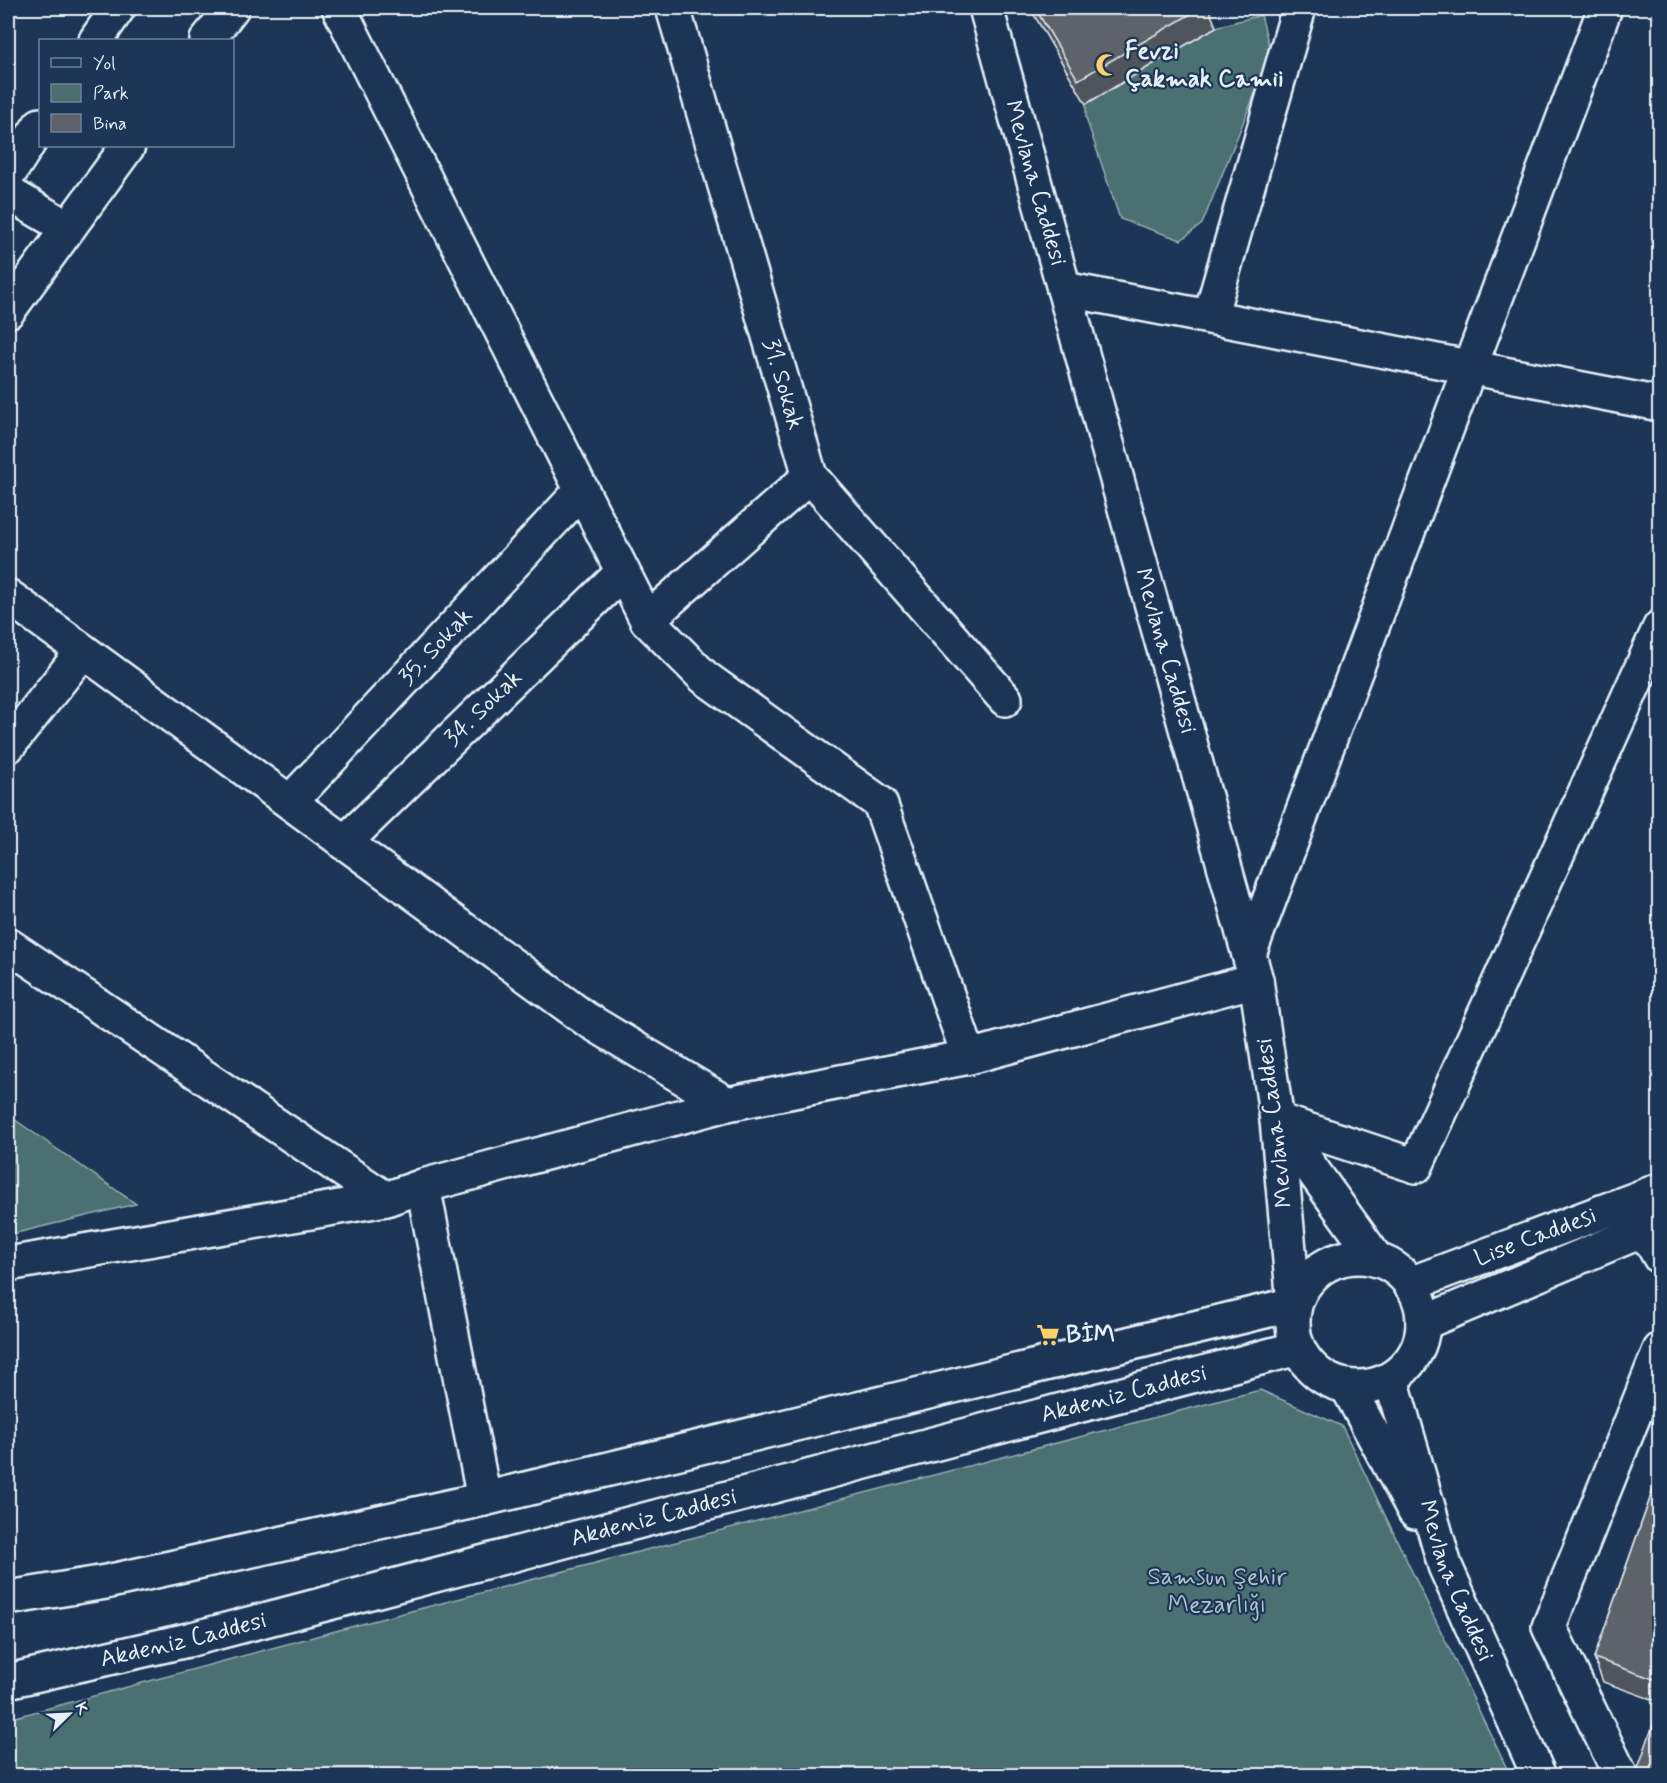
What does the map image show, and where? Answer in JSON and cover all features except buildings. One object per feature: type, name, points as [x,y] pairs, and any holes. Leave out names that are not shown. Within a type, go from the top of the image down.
[{"type":"street","points":[[97,39],[118,8]]},
{"type":"street","points":[[208,39],[232,8]]},
{"type":"street","points":[[339,8],[647,620],[704,677],[879,803],[969,1057]]},
{"type":"street","name":"31. Sokak","points":[[673,8],[810,476],[1005,699]]},
{"type":"street","name":"Mevlana Caddesi","points":[[986,8],[1253,967],[1277,1120],[1294,1304]]},
{"type":"street","points":[[1210,317],[1299,8]]},
{"type":"street","points":[[8,1264],[386,1199],[423,1186],[727,1104],[969,1057],[1253,967],[1469,367],[1605,8]]},
{"type":"street","points":[[8,175],[39,127]]},
{"type":"street","points":[[8,311],[66,227],[127,147]]},
{"type":"street","points":[[8,193],[66,227]]},
{"type":"street","points":[[1064,289],[1659,404]]},
{"type":"street","points":[[647,620],[810,476]]},
{"type":"street","name":"35. Sokak","points":[[290,802],[582,489]]},
{"type":"street","name":"34. Sokak","points":[[344,843],[622,573]]},
{"type":"street","points":[[8,596],[586,1019],[727,1104]]},
{"type":"street","points":[[1277,1120],[1416,1166],[1659,627]]},
{"type":"street","points":[[8,746],[83,651]]},
{"type":"street","points":[[8,945],[386,1199]]},
{"type":"street","points":[[1277,1120],[1377,1260]]},
{"type":"street","points":[[423,1186],[484,1499]]},
{"type":"street","name":"Lise Caddesi","points":[[1410,1284],[1659,1190]]},
{"type":"street","name":"Lise Caddesi","points":[[1423,1323],[1654,1236]]},
{"type":"street","points":[[1356,1257],[1377,1260],[1396,1269],[1410,1284],[1420,1302],[1423,1323],[1419,1345],[1408,1364],[1391,1379],[1370,1387],[1348,1388],[1327,1380],[1298,1348],[1292,1326],[1294,1304],[1303,1285],[1318,1270],[1336,1260],[1356,1257]]},
{"type":"street","name":"Akdeniz Caddesi","points":[[8,1598],[106,1582],[484,1499],[1294,1304]]},
{"type":"street","name":"Akdeniz Caddesi","points":[[8,1681],[188,1640],[1298,1348]]},
{"type":"street","points":[[1621,1776],[1549,1627],[1659,1350]]},
{"type":"street","name":"Mevlana Caddesi","points":[[1391,1379],[1445,1566],[1539,1776]]},
{"type":"street","points":[[1348,1388],[1445,1566]]},
{"type":"green space","points":[[1261,15],[1271,54],[1202,224],[1181,240],[1120,219],[1086,118],[1086,104],[1216,27]]},
{"type":"green space","points":[[8,1115],[136,1204],[8,1235]]},
{"type":"green space","name":"Samsun Şehir Mezarlığı","points":[[1260,1390],[1342,1426],[1510,1775],[8,1775],[8,1719],[369,1622]]},
{"type":"place","name":"Fevzi Çakmak Camii","points":[[1107,65]]},
{"type":"place","name":"BİM","points":[[1048,1335]]}]
